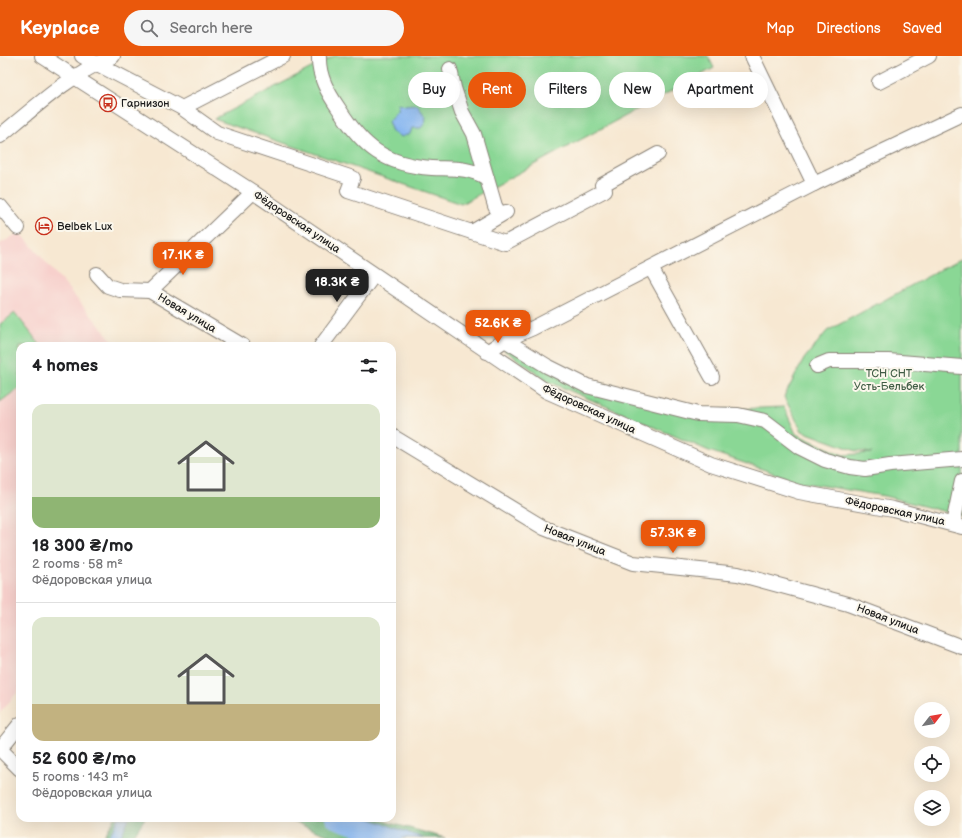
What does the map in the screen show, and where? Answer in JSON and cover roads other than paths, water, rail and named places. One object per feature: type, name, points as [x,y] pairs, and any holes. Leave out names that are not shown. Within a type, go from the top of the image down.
[{"type":"street","name":"Фёдоровская улица","points":[[42,56],[253,192],[546,391],[711,464],[799,492],[892,509],[958,525]]},
{"type":"street","points":[[82,56],[182,108],[217,133],[352,178],[348,191],[505,243],[605,190],[602,185],[658,154]]},
{"type":"street","points":[[0,136],[47,96],[95,64],[113,56]]},
{"type":"street","points":[[182,108],[283,56]]},
{"type":"street","points":[[319,56],[320,75],[331,97],[354,133],[372,150],[410,166],[469,170],[487,178]]},
{"type":"street","points":[[752,56],[814,184]]},
{"type":"street","points":[[879,82],[929,56]]},
{"type":"street","points":[[450,69],[454,88],[462,112],[474,134],[487,178],[503,213],[472,232]]},
{"type":"street","points":[[487,352],[505,340],[533,328],[814,184],[962,114]]},
{"type":"street","name":"Новая улица","points":[[236,342],[150,291],[253,192]]},
{"type":"street","points":[[0,206],[18,228]]},
{"type":"street","points":[[650,268],[712,377]]},
{"type":"street","points":[[97,274],[108,286],[120,290],[150,291]]},
{"type":"street","points":[[324,342],[374,275]]},
{"type":"street","points":[[505,340],[547,366],[587,386],[698,414],[738,415],[765,421],[799,447],[825,460],[850,467],[865,469],[890,465],[962,459]]},
{"type":"street","points":[[817,366],[829,361],[888,361],[962,367]]},
{"type":"street","name":"Новая улица","points":[[396,438],[544,528],[633,563],[738,574],[848,604],[962,647]]},
{"type":"street","points":[[958,525],[962,481]]},
{"type":"street","points":[[16,729],[0,749],[16,765]]},
{"type":"water","points":[[398,104],[408,106],[408,108],[419,108],[426,117],[425,123],[421,128],[412,128],[410,134],[401,137],[392,132],[388,121],[397,111]]},
{"type":"water","points":[[117,822],[127,822],[120,838],[108,838]]},
{"type":"water","points":[[346,822],[379,822],[423,838],[392,838]]},
{"type":"waterway","points":[[346,822],[392,838]]},
{"type":"place","name":"Гарнизон","points":[[108,103]]},
{"type":"place","name":"Belbek Lux","points":[[44,226]]},
{"type":"park label","name":"ТСН СНТ Усть-Бельбек","points":[[889,379]]}]
